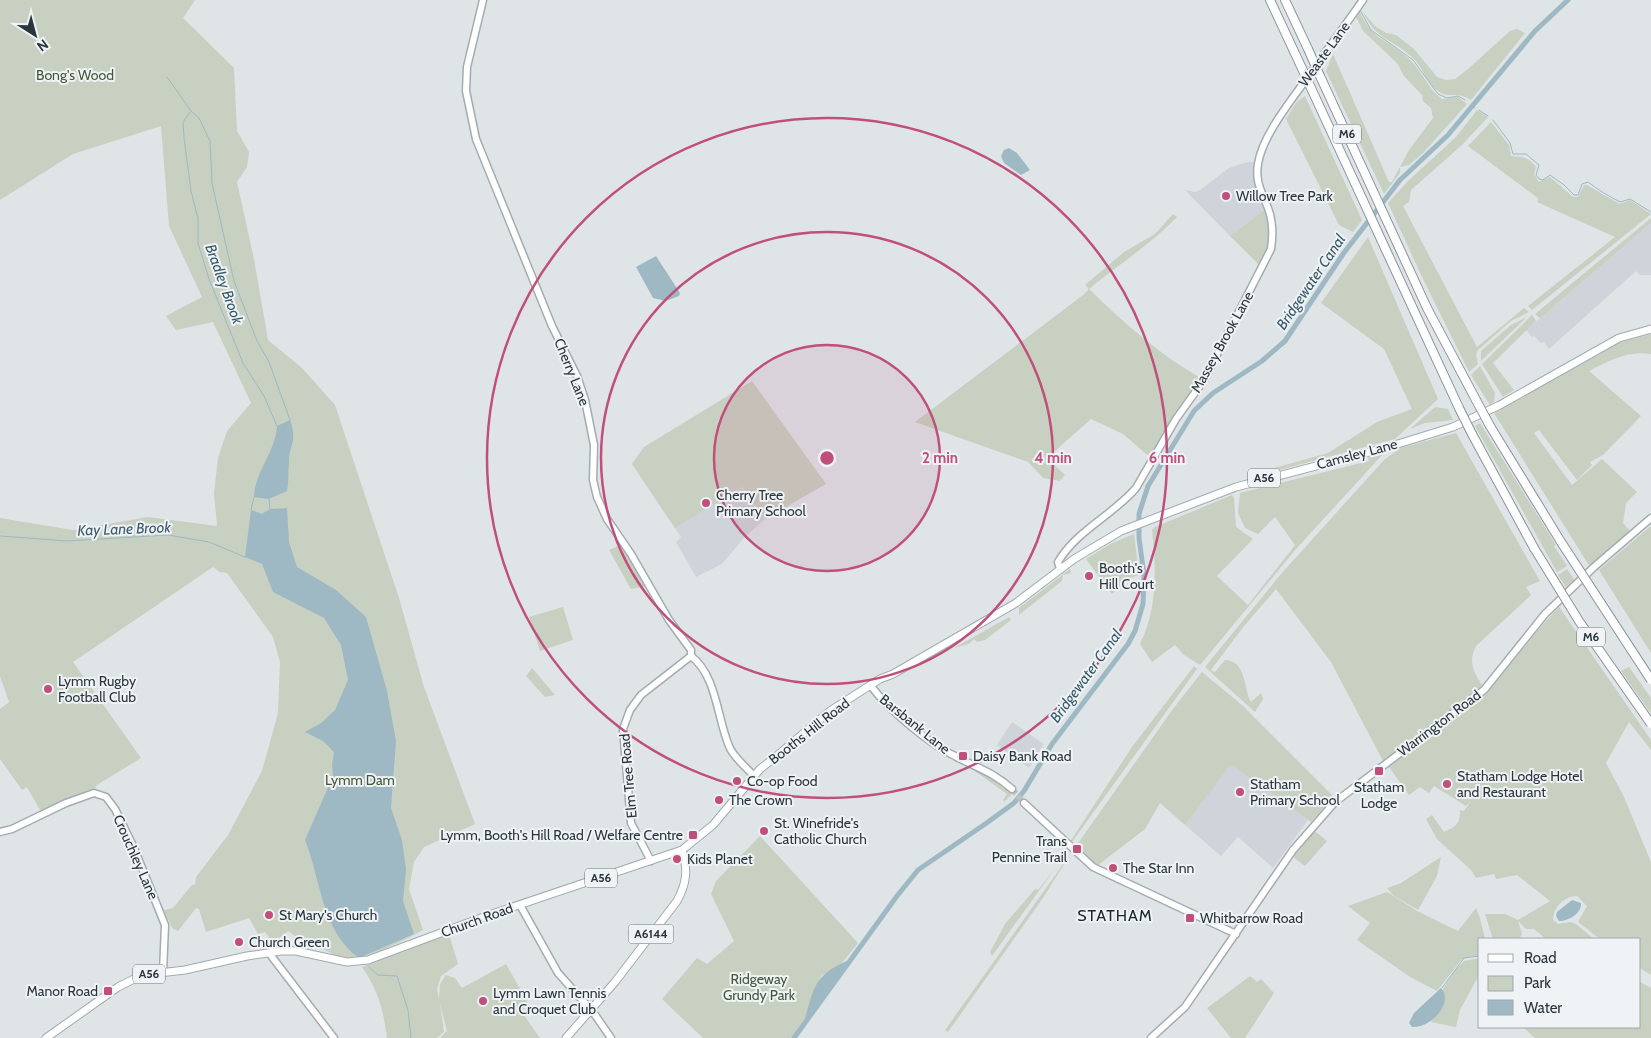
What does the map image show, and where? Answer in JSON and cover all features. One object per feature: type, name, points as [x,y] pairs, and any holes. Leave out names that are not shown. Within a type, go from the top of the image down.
[{"type":"highway","name":"M6","points":[[1270,0],[1472,434],[1534,548],[1589,635],[1651,724]]},
{"type":"highway","name":"M6","points":[[1285,0],[1427,308],[1476,400],[1561,542],[1651,680]]},
{"type":"main road","name":"Camsley Lane","points":[[1060,570],[1105,540],[1243,485],[1406,442],[1475,418],[1619,338],[1651,330]]},
{"type":"main road","name":"Booths Hill Road","points":[[682,850],[706,832],[727,811],[754,776],[830,712],[871,686],[882,682],[1016,603],[1060,570]]},
{"type":"main road","name":"Church Road","points":[[269,953],[296,951],[347,962],[368,960],[520,905],[682,850]]},
{"type":"main road","name":"A6144","points":[[566,1038],[592,1010],[677,901],[684,889],[687,873],[682,850]]},
{"type":"main road","name":"A56","points":[[46,1038],[132,979],[269,953]]},
{"type":"street","name":"Cherry Lane","points":[[483,0],[467,67],[466,91],[476,139],[505,204],[552,326],[577,376],[586,400],[594,444],[593,480],[599,502],[669,620],[691,650],[691,656],[698,662],[710,685],[729,746],[754,776]]},
{"type":"street","name":"Weaste Lane","points":[[1286,108],[1363,0]]},
{"type":"street","name":"Massey Brook Lane","points":[[1060,570],[1058,562],[1069,546],[1081,534],[1123,502],[1136,488],[1176,419],[1204,380],[1271,249],[1272,229],[1268,207],[1259,192],[1258,163],[1273,129],[1286,108]]},
{"type":"street","name":"Warrington Road","points":[[1236,934],[1297,844],[1335,802],[1484,690],[1545,614],[1594,567],[1651,518]]},
{"type":"street","name":"Elm Tree Road","points":[[651,861],[631,823],[623,729],[630,710],[641,694],[691,656]]},
{"type":"street","name":"Barsbank Lane","points":[[871,686],[884,701],[932,742],[956,757],[993,774],[1012,789]]},
{"type":"street","name":"Crouchley Lane","points":[[0,832],[12,829],[66,803],[94,794],[106,798],[115,809],[134,848],[165,925],[163,972]]},
{"type":"street","points":[[1024,803],[1097,870],[1236,934],[1186,1007],[1151,1038]]},
{"type":"street","points":[[520,905],[558,973],[592,1010],[611,1038]]},
{"type":"street","points":[[269,953],[334,1038]]},
{"type":"shaded area","name":"Willow Tree Park","points":[[1248,162],[1258,163],[1258,173],[1268,207],[1230,236],[1185,190],[1195,192],[1200,190],[1229,168]]},
{"type":"shaded area","points":[[1651,223],[1651,275],[1640,275],[1636,271],[1549,349],[1544,342],[1541,343],[1534,336],[1532,337],[1526,330]]},
{"type":"shaded area","name":"Cherry Tree Primary School","points":[[644,447],[742,487],[765,519],[743,539],[722,564],[696,577],[676,542],[681,537],[632,464]]},
{"type":"shaded area","points":[[1012,722],[1044,744],[1029,768],[997,745]]},
{"type":"shaded area","name":"Statham Primary School","points":[[1231,763],[1308,820],[1273,868],[1238,837],[1221,856],[1185,825]]},
{"type":"green space","name":"Bong's Wood","points":[[0,0],[195,0],[183,18],[234,68],[237,131],[249,152],[247,167],[237,182],[254,259],[268,340],[302,368],[335,405],[399,598],[424,687],[475,824],[424,847],[414,862],[409,889],[423,930],[382,950],[360,957],[339,957],[315,947],[292,947],[295,936],[288,931],[273,943],[265,932],[258,934],[249,918],[206,932],[199,909],[196,908],[178,931],[172,928],[164,910],[173,908],[192,885],[195,885],[196,877],[228,835],[262,771],[278,713],[280,662],[273,637],[227,573],[220,572],[213,567],[73,662],[141,758],[97,785],[94,790],[61,801],[41,812],[27,787],[22,790],[0,759],[0,709],[9,702],[0,676],[0,518],[73,530],[148,517],[217,526],[214,493],[218,458],[227,431],[251,403],[213,322],[176,330],[166,316],[202,297],[169,226],[161,126],[73,154],[0,200]]},
{"type":"green space","points":[[1358,9],[1370,29],[1410,60],[1437,95],[1442,99],[1458,97],[1467,104],[1423,153],[1409,165],[1400,167],[1400,173],[1384,194],[1326,71],[1333,54],[1389,182],[1392,182],[1409,150],[1433,118],[1431,108],[1423,101],[1422,95],[1404,76],[1397,63],[1363,31],[1355,15]]},
{"type":"green space","points":[[1362,11],[1375,26],[1386,33],[1396,35],[1414,49],[1437,77],[1446,80],[1455,79],[1510,31],[1517,29],[1525,33],[1471,100],[1462,96],[1441,93],[1437,90],[1430,83],[1415,60],[1374,29]]},
{"type":"green space","points":[[1305,96],[1362,220],[1353,232],[1339,225],[1286,119],[1296,103]]},
{"type":"green space","points":[[1477,110],[1488,117],[1462,145],[1411,190],[1409,202],[1403,206],[1477,347],[1524,308],[1529,312],[1511,321],[1478,350],[1476,354],[1478,364],[1469,372],[1388,203],[1408,181],[1456,137]]},
{"type":"green space","points":[[1491,122],[1509,145],[1511,156],[1525,158],[1536,167],[1534,174],[1539,182],[1550,177],[1573,197],[1578,197],[1584,185],[1587,185],[1620,204],[1630,200],[1651,214],[1532,310],[1528,306],[1615,237],[1537,202],[1539,199],[1468,146]]},
{"type":"green space","points":[[1268,207],[1271,249],[1259,265],[1230,236]]},
{"type":"green space","points":[[1173,214],[1177,217],[1145,245],[1089,289],[1085,285],[1124,252],[1155,234]]},
{"type":"green space","points":[[1651,218],[1651,223],[1540,318],[1535,314]]},
{"type":"green space","points":[[1368,237],[1438,399],[1395,439],[1268,473],[1264,471],[1328,453],[1377,422],[1412,409],[1384,349],[1321,303]]},
{"type":"green space","points":[[1089,289],[1144,338],[1204,380],[1151,458],[1123,434],[1091,419],[1047,458],[1065,475],[1060,481],[1043,478],[1028,462],[915,422],[1083,295]]},
{"type":"green space","points":[[1532,315],[1536,321],[1493,363],[1514,390],[1503,397],[1482,364]]},
{"type":"green space","points":[[1527,317],[1481,361],[1481,351],[1511,325]]},
{"type":"green space","points":[[1651,334],[1651,354],[1626,355],[1589,371],[1641,416],[1603,455],[1590,462],[1592,465],[1577,480],[1539,430],[1534,433],[1572,485],[1602,459],[1637,492],[1626,503],[1623,523],[1630,531],[1590,567],[1494,413],[1621,342]]},
{"type":"green space","points":[[1480,366],[1495,393],[1494,402],[1490,405],[1471,375]]},
{"type":"green space","points":[[752,381],[826,484],[765,519],[742,487],[675,528],[632,464],[644,447]]},
{"type":"green space","points":[[1435,407],[1448,409],[1453,420],[1425,423],[1410,429]]},
{"type":"green space","points":[[1480,423],[1556,545],[1554,546],[1567,566],[1557,572],[1475,426]]},
{"type":"green space","points":[[1456,433],[1540,581],[1526,587],[1531,595],[1476,646],[1472,662],[1483,686],[1383,761],[1331,662],[1276,589],[1244,626],[1211,670],[1215,672],[1225,660],[1237,665],[1241,670],[1251,702],[1261,693],[1263,699],[1255,712],[1205,667],[1281,574],[1384,460],[1400,448]]},
{"type":"green space","points":[[1384,453],[1296,549],[1200,665],[1184,655],[1175,645],[1152,662],[1140,644],[1146,630],[1153,602],[1155,573],[1152,530],[1155,527],[1232,495],[1234,498],[1236,527],[1253,539],[1217,576],[1248,605],[1295,545],[1275,517],[1258,534],[1245,528],[1238,513],[1240,493],[1369,461],[1368,457]]},
{"type":"green space","points":[[1651,526],[1651,653],[1599,570]]},
{"type":"green space","points":[[1134,534],[1139,575],[1130,578],[1112,594],[1086,559],[1110,544]]},
{"type":"green space","points":[[618,546],[622,548],[647,586],[631,589],[609,550]]},
{"type":"green space","points":[[1070,569],[1071,573],[1063,575],[1062,581],[1019,615],[1019,608]]},
{"type":"green space","points":[[1567,569],[1575,581],[1567,589],[1558,575]]},
{"type":"green space","points":[[563,607],[573,640],[540,651],[529,617]]},
{"type":"green space","points":[[1559,607],[1651,740],[1651,750],[1629,722],[1606,763],[1624,797],[1651,862],[1651,975],[1641,969],[1641,938],[1599,938],[1578,922],[1587,906],[1577,896],[1568,898],[1560,903],[1555,911],[1553,920],[1558,924],[1570,922],[1576,924],[1593,938],[1545,938],[1534,929],[1526,929],[1518,921],[1522,934],[1520,938],[1493,938],[1485,914],[1505,914],[1518,920],[1550,901],[1517,875],[1496,879],[1494,874],[1476,878],[1471,870],[1437,839],[1426,819],[1432,815],[1444,832],[1457,824],[1460,810],[1464,811],[1471,801],[1466,806],[1434,786],[1429,793],[1420,787],[1409,795],[1389,767],[1486,694]]},
{"type":"green space","points":[[1009,617],[1011,620],[985,640],[977,642],[974,639],[969,644],[954,648]]},
{"type":"green space","points":[[1194,666],[1197,669],[1072,842],[1070,842],[1132,747]]},
{"type":"green space","points":[[1629,667],[1651,698],[1651,713],[1621,671]]},
{"type":"green space","points":[[532,668],[555,695],[545,697],[526,676]]},
{"type":"green space","points":[[1202,672],[1243,706],[1334,797],[1311,822],[1231,764],[1185,825],[1160,803],[1145,829],[1097,866],[1075,849],[1076,846],[1173,709]]},
{"type":"green space","points":[[962,762],[999,781],[1013,793],[1004,802],[1003,800],[1007,794]]},
{"type":"green space","points":[[1315,831],[1327,841],[1305,866],[1293,857]]},
{"type":"green space","name":"Ridgeway Grundy Park","points":[[760,836],[858,943],[842,963],[821,976],[803,1026],[794,1038],[703,1038],[662,999],[697,958],[707,964],[734,941],[711,894],[716,881]]},
{"type":"green space","points":[[1071,853],[1043,898],[948,1032],[945,1030]]},
{"type":"green space","points":[[1441,857],[1437,876],[1418,910],[1394,896],[1387,888],[1401,883]]},
{"type":"green space","points":[[1056,867],[992,956],[990,952],[1005,924],[1035,889],[1038,890]]},
{"type":"green space","points":[[1387,892],[1417,911],[1458,931],[1476,908],[1485,938],[1478,938],[1478,955],[1462,959],[1437,991],[1410,977],[1357,940],[1370,923],[1348,906]]},
{"type":"green space","points":[[449,934],[458,964],[441,976],[437,989],[439,999],[440,984],[446,975],[455,978],[462,988],[506,964],[529,1005],[521,1011],[540,1038],[440,1038],[447,1031],[440,1004],[444,1032],[437,1038],[387,1038],[379,1001],[373,985],[362,967]]},
{"type":"green space","points":[[1478,958],[1478,977],[1460,1010],[1456,1027],[1431,1022],[1441,1009],[1443,989],[1455,970],[1464,961]]},
{"type":"green space","points":[[1250,976],[1257,982],[1261,979],[1274,993],[1245,1038],[1231,1038],[1207,1008]]},
{"type":"green space","points":[[1641,983],[1651,988],[1651,1038],[1535,1038],[1524,1028],[1641,1028]]},
{"type":"water","points":[[1009,148],[1017,153],[1030,170],[1021,175],[1004,163],[1001,156],[1004,150]]},
{"type":"water","points":[[656,256],[680,293],[679,296],[666,301],[653,298],[636,267]]},
{"type":"water","points":[[290,420],[293,438],[289,456],[287,491],[269,499],[254,497],[258,478],[273,444],[277,426]]},
{"type":"water","name":"Lymm Dam","points":[[287,508],[289,542],[297,567],[336,590],[366,617],[387,691],[396,741],[391,808],[402,840],[406,869],[403,901],[414,934],[359,958],[346,947],[329,919],[305,840],[333,776],[334,752],[323,741],[305,732],[321,723],[335,710],[348,680],[341,645],[324,618],[273,592],[262,564],[245,557],[251,510],[262,514],[270,509]]},
{"type":"water","points":[[1572,900],[1581,903],[1581,907],[1571,918],[1559,921],[1556,916],[1557,912]]},
{"type":"water","points":[[852,959],[803,1026],[813,992],[822,977],[839,965]]},
{"type":"water","points":[[1441,988],[1445,1000],[1439,1013],[1427,1023],[1412,1027],[1409,1023],[1414,1013]]},
{"type":"waterway","name":"Bridgewater Canal","points":[[794,1038],[918,870],[1014,803],[1024,791],[1052,744],[1128,644],[1135,631],[1143,604],[1144,575],[1139,538],[1139,514],[1148,486],[1194,411],[1213,393],[1262,361],[1285,341],[1343,254],[1400,180],[1448,135],[1535,31],[1568,0]]},
{"type":"waterway","points":[[1360,10],[1371,30],[1413,60],[1438,94],[1447,98],[1458,96],[1465,100]]},
{"type":"waterway","name":"Bradley Brook","points":[[167,77],[191,111],[199,118],[210,141],[212,183],[234,281],[257,341],[269,362],[290,420]]},
{"type":"waterway","points":[[1479,110],[1488,116]]},
{"type":"waterway","name":"Bradley Brook","points":[[190,112],[183,122],[191,191],[198,219],[198,243],[209,279],[243,363],[264,396],[277,426]]},
{"type":"waterway","points":[[1493,120],[1510,143],[1513,154],[1526,154],[1539,165],[1536,175],[1539,179],[1543,180],[1550,175],[1574,195],[1578,195],[1582,184],[1588,182],[1620,202],[1630,199],[1651,212]]},
{"type":"waterway","points":[[251,510],[254,497]]},
{"type":"waterway","points":[[269,499],[270,509]]},
{"type":"waterway","name":"Kay Lane Brook","points":[[0,536],[67,541],[168,535],[209,542],[245,557]]},
{"type":"waterway","points":[[1442,988],[1464,958],[1478,956]]},
{"type":"waterway","points":[[369,967],[378,975],[397,976],[408,1010],[411,1038]]},
{"type":"tunnel","points":[[1012,789],[1024,803]]},
{"type":"place","name":"Willow Tree Park","points":[[1226,196]]},
{"type":"place","name":"Cherry Tree Primary School","points":[[706,503]]},
{"type":"place","name":"Booth's Hill Court","points":[[1089,576]]},
{"type":"place","name":"Lymm Rugby Football Club","points":[[48,689]]},
{"type":"place","name":"Daisy Bank Road","points":[[963,756]]},
{"type":"place","name":"Statham Lodge","points":[[1379,771]]},
{"type":"place","name":"Co-op Food","points":[[737,781]]},
{"type":"place","name":"Statham Lodge Hotel and Restaurant","points":[[1447,784]]},
{"type":"place","name":"Statham Primary School","points":[[1240,792]]},
{"type":"place","name":"The Crown","points":[[719,800]]},
{"type":"place","name":"St. Winefride's Catholic Church","points":[[764,831]]},
{"type":"place","name":"Lymm, Booth's Hill Road / Welfare Centre","points":[[693,835]]},
{"type":"place","name":"Trans Pennine Trail","points":[[1077,849]]},
{"type":"place","name":"Kids Planet","points":[[677,859]]},
{"type":"place","name":"The Star Inn","points":[[1113,868]]},
{"type":"place","name":"St Mary's Church","points":[[269,915]]},
{"type":"place","name":"Whitbarrow Road","points":[[1190,918]]},
{"type":"place","name":"Church Green","points":[[239,942]]},
{"type":"place","name":"Manor Road","points":[[108,991]]},
{"type":"place","name":"Lymm Lawn Tennis and Croquet Club","points":[[483,1001]]},
{"type":"district","name":"STATHAM","points":[[1115,915]]}]
